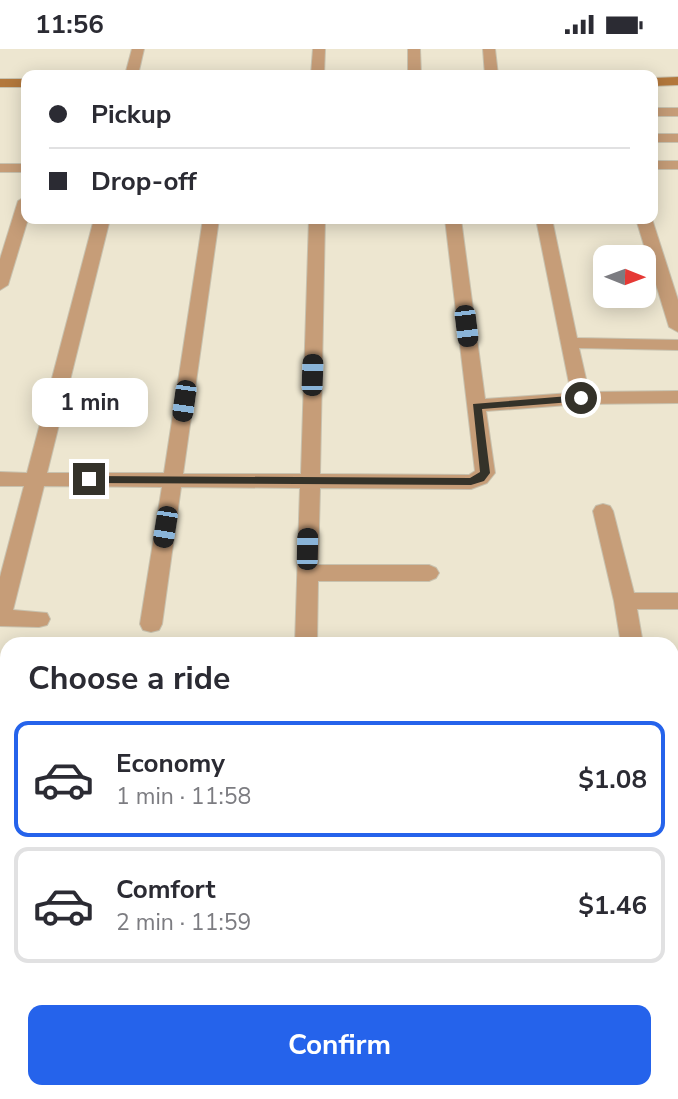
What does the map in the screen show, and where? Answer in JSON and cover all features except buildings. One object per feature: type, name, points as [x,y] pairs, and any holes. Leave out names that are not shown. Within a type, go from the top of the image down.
[{"type":"street","points":[[133,70],[138,49]]},
{"type":"street","points":[[318,70],[319,49]]},
{"type":"street","points":[[414,49],[415,70]]},
{"type":"street","points":[[489,49],[491,70]]},
{"type":"street","points":[[658,82],[678,82]]},
{"type":"street","points":[[0,83],[21,83]]},
{"type":"street","points":[[658,112],[678,112]]},
{"type":"street","points":[[658,138],[678,138]]},
{"type":"street","points":[[658,166],[678,165]]},
{"type":"street","points":[[0,169],[21,168]]},
{"type":"street","points":[[0,285],[21,217]]},
{"type":"street","points":[[39,619],[0,618],[101,224]]},
{"type":"street","points":[[150,624],[210,224]]},
{"type":"street","points":[[306,637],[308,479],[317,224]]},
{"type":"street","points":[[0,479],[471,482],[480,478],[485,473],[454,224]]},
{"type":"street","points":[[545,224],[581,398]]},
{"type":"street","points":[[646,224],[678,327]]},
{"type":"street","points":[[570,343],[678,345]]},
{"type":"street","points":[[477,406],[581,398],[678,397]]},
{"type":"street","points":[[603,511],[631,637]]},
{"type":"street","points":[[307,573],[429,573]]},
{"type":"street","points":[[625,601],[678,601]]},
{"type":"route","points":[[89,479],[471,482],[485,473],[477,406],[581,398]]}]
